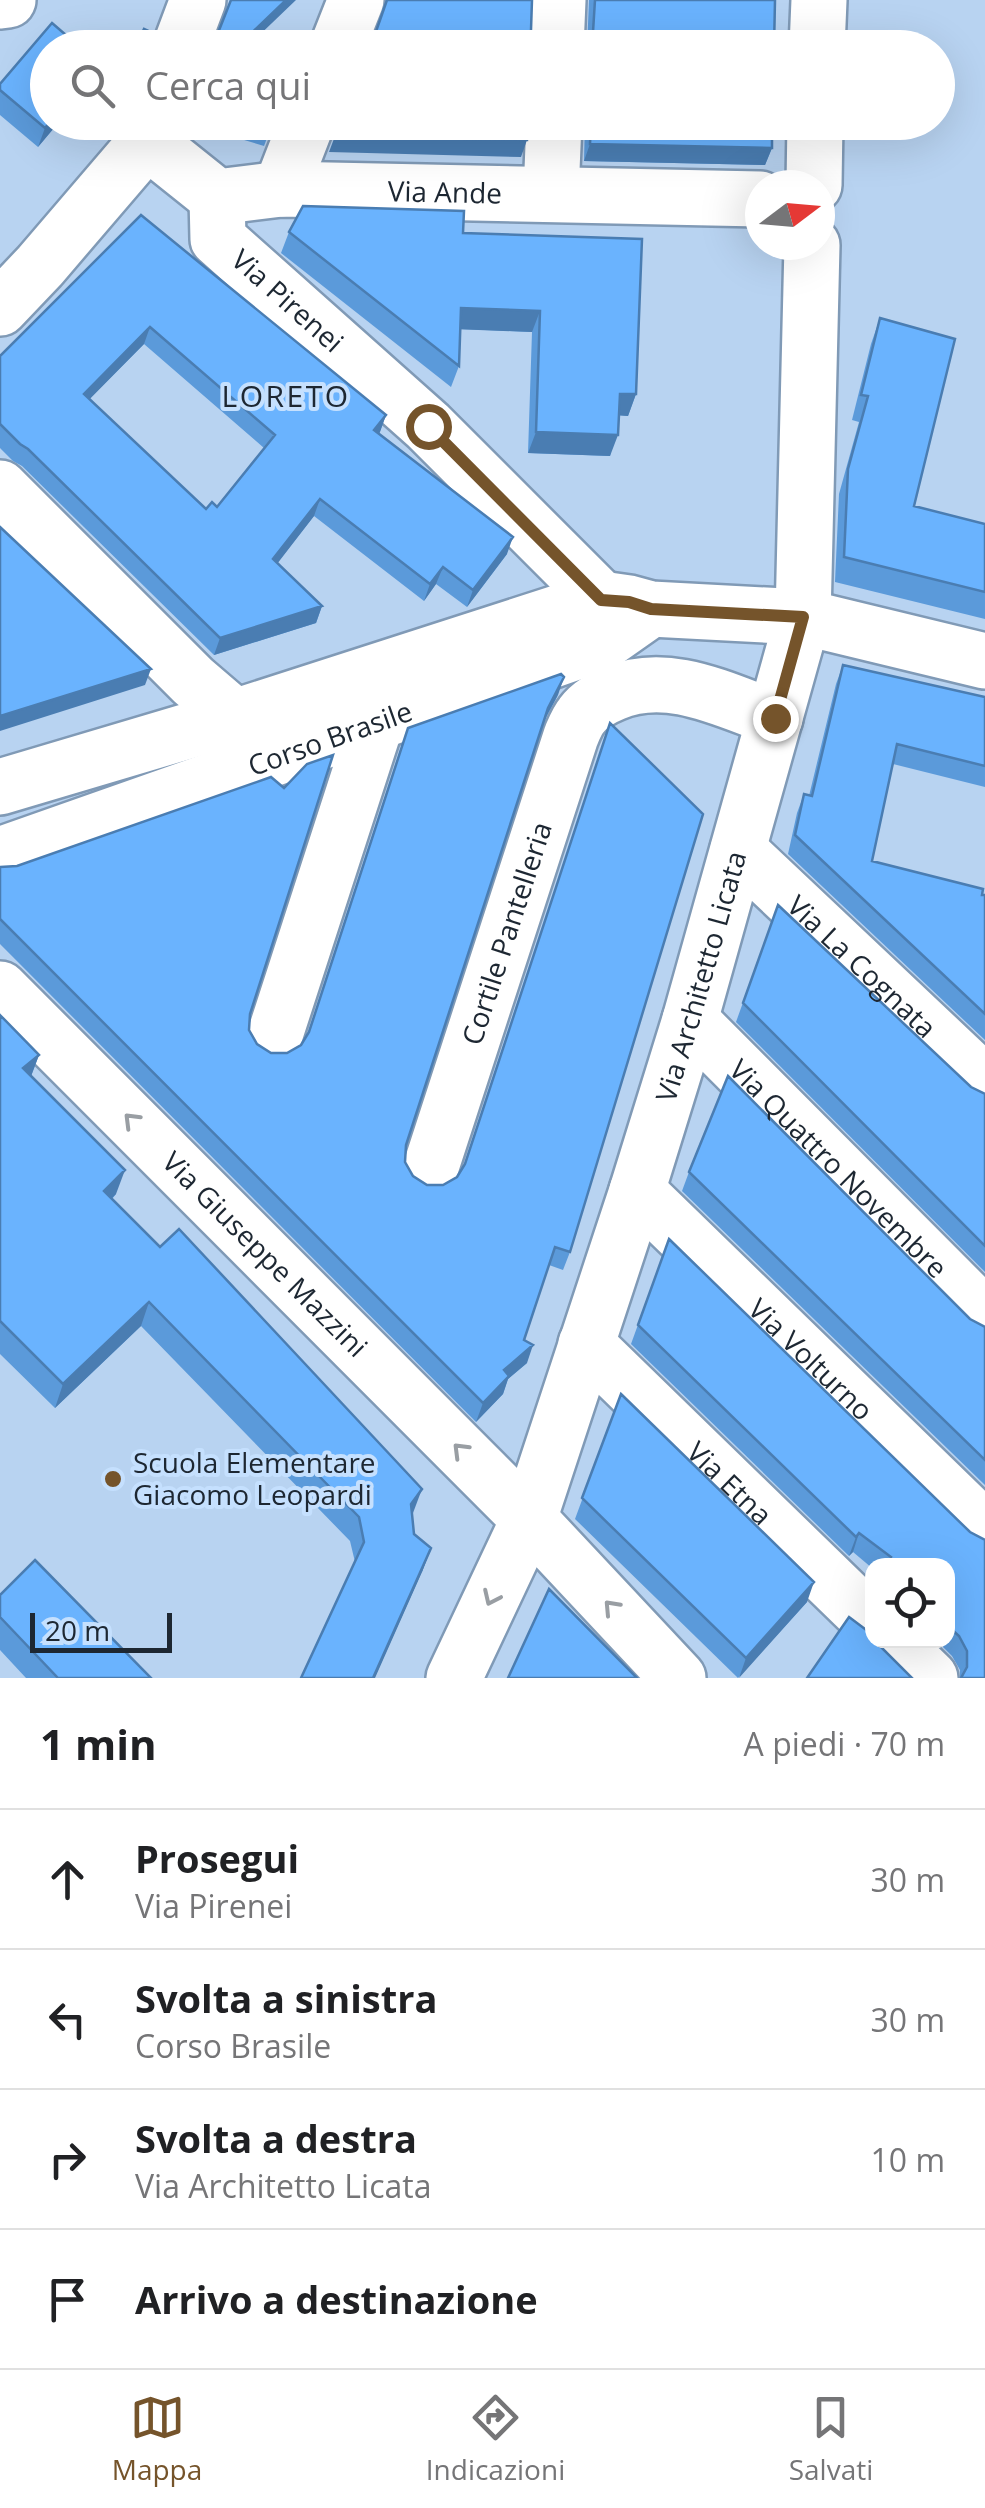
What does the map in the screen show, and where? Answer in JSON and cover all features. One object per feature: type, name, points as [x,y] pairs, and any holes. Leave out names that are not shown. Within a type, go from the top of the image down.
[{"type":"street","points":[[0,1],[8,0]]},
{"type":"street","points":[[187,30],[198,0]]},
{"type":"street","points":[[344,30],[356,0]]},
{"type":"street","points":[[557,30],[558,0]]},
{"type":"street","points":[[818,30],[819,0]]},
{"type":"street","points":[[0,308],[40,266],[143,140]]},
{"type":"street","points":[[158,140],[217,197]]},
{"type":"street","points":[[281,188],[300,140]]},
{"type":"street","points":[[551,194],[553,140]]},
{"type":"street","points":[[814,170],[815,140]]},
{"type":"street","name":"Via Ande","points":[[217,197],[281,188],[745,199]]},
{"type":"street","name":"Via Pirenei","points":[[217,197],[218,239],[626,604]]},
{"type":"street","name":"Via Architetto Licata","points":[[454,1678],[528,1519],[637,1191],[690,1020],[803,617],[812,260]]},
{"type":"street","points":[[0,488],[193,681],[236,718]]},
{"type":"street","name":"Corso Brasile","points":[[0,855],[604,642],[626,604]]},
{"type":"street","name":"Corso Brasile","points":[[0,786],[626,604],[803,617],[985,661]]},
{"type":"street","name":"Cortile Pantelleria","points":[[430,1173],[570,736],[582,714],[599,699],[630,686],[658,684],[689,688],[775,718]]},
{"type":"street","points":[[273,1041],[376,723]]},
{"type":"street","name":"Via La Cognata","points":[[738,850],[985,1084]]},
{"type":"street","name":"Via Giuseppe Mazzini","points":[[0,989],[528,1519],[678,1678]]},
{"type":"street","name":"Via Quattro Novembre","points":[[690,1020],[985,1316]]},
{"type":"street","name":"Via Volturno","points":[[637,1191],[985,1529]]},
{"type":"street","name":"Via Etna","points":[[586,1344],[865,1615]]},
{"type":"street","points":[[899,1648],[930,1678]]},
{"type":"building","points":[[231,0],[286,0],[255,30],[219,30]]},
{"type":"building","points":[[387,0],[532,0],[531,30],[377,30]]},
{"type":"building","points":[[595,0],[775,0],[774,30],[593,30]]},
{"type":"building","points":[[30,49],[30,115],[0,90],[0,84]]},
{"type":"building","points":[[590,140],[772,140],[772,148],[590,144]]},
{"type":"building","points":[[303,206],[464,211],[463,233],[642,239],[636,394],[620,394],[618,435],[536,432],[540,311],[461,308],[459,366],[289,232]]},
{"type":"building","points":[[141,215],[386,415],[374,430],[513,537],[473,590],[443,567],[430,584],[320,499],[273,559],[322,606],[220,638],[0,424],[0,356]],"holes":[[[150,327],[275,435],[217,507],[212,502],[206,509],[84,394]]]},
{"type":"building","points":[[880,318],[955,339],[914,506],[985,524],[985,592],[844,557],[848,469],[868,396],[861,395]]},
{"type":"building","points":[[0,527],[151,669],[0,716]]},
{"type":"building","points":[[843,665],[985,697],[985,766],[897,744],[872,861],[983,889],[985,1014],[795,835],[804,794],[812,796]]},
{"type":"building","points":[[561,674],[564,677],[548,708],[406,1145],[405,1162],[413,1176],[427,1185],[443,1185],[457,1177],[465,1164],[610,723],[703,814],[570,1252],[555,1247],[524,1340],[533,1345],[504,1370],[509,1376],[483,1403],[0,919],[0,867],[17,866],[271,777],[284,788],[307,764],[333,755],[250,1014],[249,1030],[257,1044],[271,1053],[287,1053],[301,1045],[309,1032],[408,728]]},
{"type":"building","points":[[778,905],[971,1087],[985,1094],[985,1246],[743,1003]]},
{"type":"building","points":[[0,1015],[39,1055],[23,1068],[125,1170],[104,1191],[160,1247],[179,1229],[422,1489],[411,1504],[414,1534],[431,1548],[373,1678],[301,1678],[364,1542],[359,1517],[149,1302],[63,1384],[0,1321]]},
{"type":"building","points":[[728,1076],[970,1319],[985,1327],[985,1460],[689,1172]]},
{"type":"building","points":[[669,1239],[970,1532],[985,1540],[985,1678],[961,1678],[967,1667],[967,1651],[955,1632],[955,1558],[890,1558],[859,1533],[856,1537],[638,1325]]},
{"type":"building","points":[[621,1394],[814,1582],[746,1658],[582,1498]]},
{"type":"building","points":[[35,1560],[151,1678],[58,1678],[0,1617],[0,1595]]},
{"type":"building","points":[[549,1589],[637,1678],[508,1678]]},
{"type":"building","points":[[849,1617],[865,1629],[865,1648],[882,1648],[912,1678],[807,1678]]},
{"type":"place","name":"Scuola Elementare Giacomo Leopardi","points":[[113,1479]]},
{"type":"district","name":"LORETO","points":[[286,397]]},
{"type":"route","points":[[428,426],[601,600],[651,609],[803,617],[775,718]]}]
